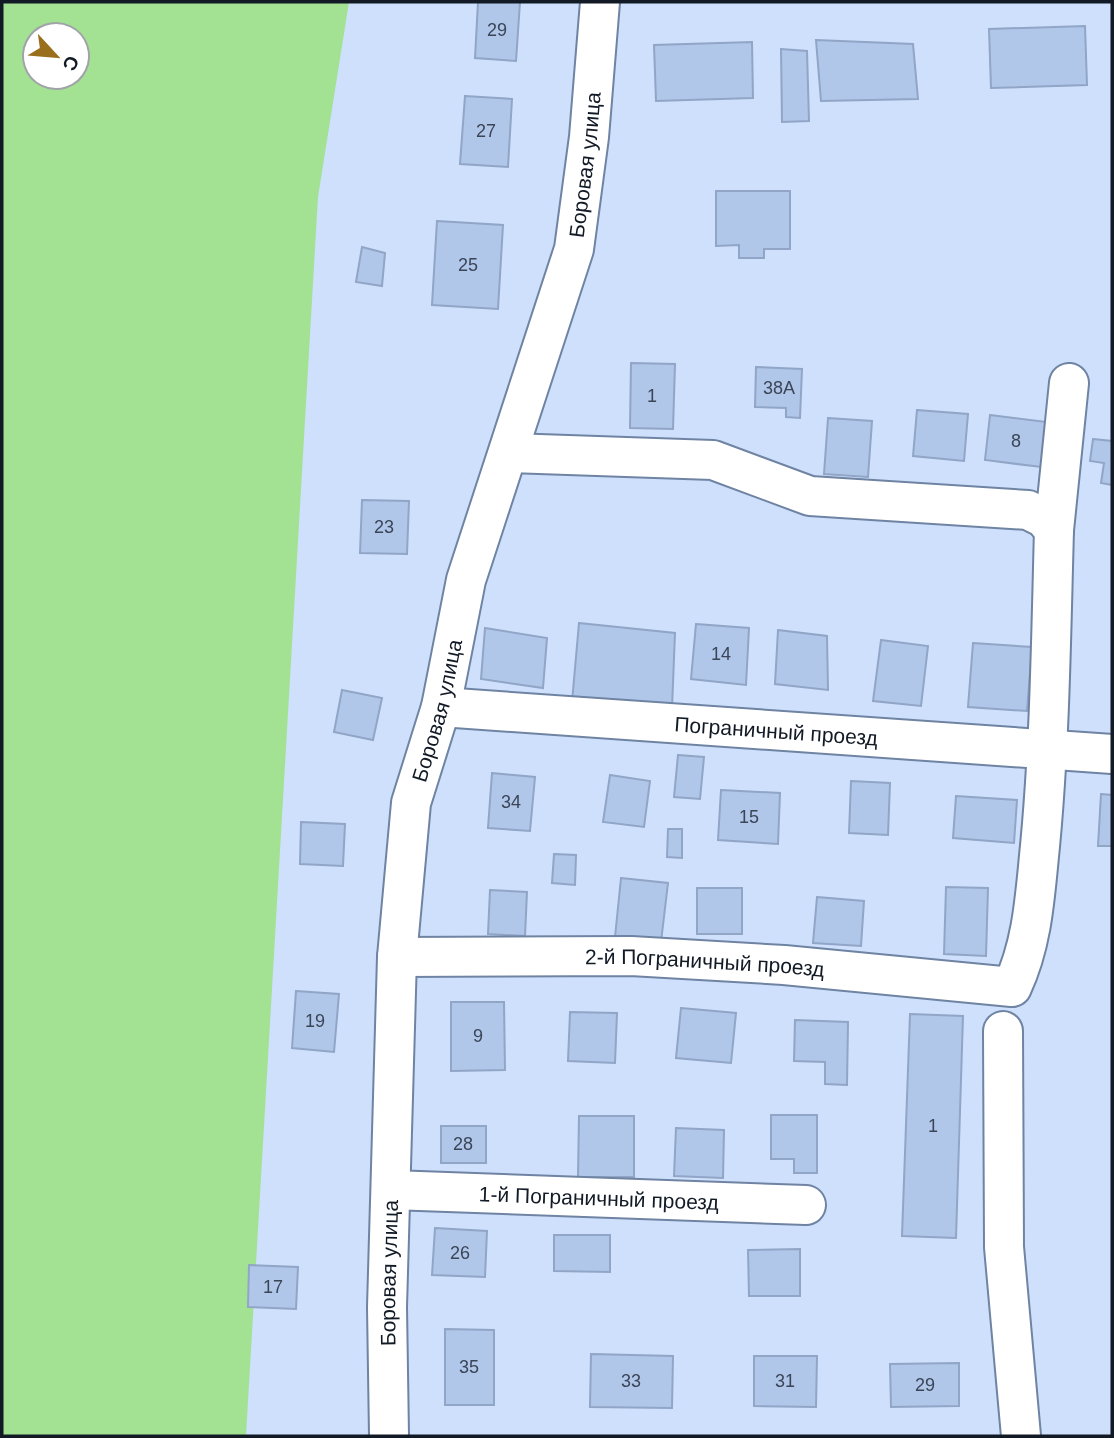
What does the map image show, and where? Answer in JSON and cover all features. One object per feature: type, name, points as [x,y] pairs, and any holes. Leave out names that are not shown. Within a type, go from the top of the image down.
[{"type":"street","name":"Боровая улица","points":[[389,1436],[387,1307],[397,957],[411,803],[441,707],[466,580],[510,453],[574,249],[589,137],[600,2]]},
{"type":"street","points":[[1048,749],[1055,530],[1069,383]]},
{"type":"street","points":[[510,453],[713,460],[810,496],[1028,510],[1044,518],[1055,530]]},
{"type":"street","name":"Пограничный проезд","points":[[441,707],[1112,754]]},
{"type":"street","name":"2-й Пограничный проезд","points":[[397,957],[631,956],[784,965],[1012,987],[1024,961],[1032,929],[1048,749]]},
{"type":"street","points":[[1003,1031],[1004,1247],[1021,1436]]},
{"type":"street","name":"1-й Пограничный проезд","points":[[391,1190],[806,1205]]},
{"type":"green space","points":[[2,2],[349,2],[318,197],[246,1436],[2,1436]]},
{"type":"building","points":[[478,2],[520,2],[516,61],[475,58]]},
{"type":"building","points":[[1085,26],[1087,85],[991,88],[989,29]]},
{"type":"building","points":[[816,40],[913,44],[918,99],[821,101]]},
{"type":"building","points":[[752,42],[753,98],[656,101],[654,45]]},
{"type":"building","points":[[781,49],[807,51],[809,121],[782,122]]},
{"type":"building","points":[[465,96],[512,99],[508,167],[460,164]]},
{"type":"building","points":[[716,191],[790,191],[790,249],[764,249],[764,258],[739,258],[739,245],[716,246]]},
{"type":"building","points":[[437,221],[503,225],[498,309],[432,305]]},
{"type":"building","points":[[362,247],[385,253],[382,286],[356,282]]},
{"type":"building","points":[[631,363],[675,364],[673,429],[630,428]]},
{"type":"building","points":[[756,367],[802,369],[800,418],[786,417],[786,408],[755,407]]},
{"type":"building","points":[[917,410],[968,414],[964,461],[913,456]]},
{"type":"building","points":[[990,415],[1047,422],[1041,467],[985,460]]},
{"type":"building","points":[[828,418],[872,421],[868,477],[824,474]]},
{"type":"building","points":[[1093,439],[1112,441],[1112,485],[1101,483],[1104,463],[1090,461]]},
{"type":"building","points":[[362,500],[409,501],[407,554],[360,553]]},
{"type":"building","points":[[579,623],[675,633],[672,708],[572,702]]},
{"type":"building","points":[[696,624],[749,628],[746,685],[691,679]]},
{"type":"building","points":[[485,628],[547,638],[543,688],[481,679]]},
{"type":"building","points":[[778,630],[827,636],[828,690],[775,684]]},
{"type":"building","points":[[881,640],[928,646],[921,706],[873,701]]},
{"type":"building","points":[[973,643],[1032,647],[1027,711],[968,707]]},
{"type":"building","points":[[342,690],[382,698],[373,740],[334,732]]},
{"type":"building","points":[[678,755],[704,757],[700,799],[674,797]]},
{"type":"building","points":[[492,773],[535,777],[530,831],[488,828]]},
{"type":"building","points":[[610,775],[650,781],[644,827],[603,822]]},
{"type":"building","points":[[851,781],[890,783],[888,835],[849,833]]},
{"type":"building","points":[[721,790],[780,793],[778,844],[718,840]]},
{"type":"building","points":[[1101,794],[1112,795],[1112,846],[1098,846]]},
{"type":"building","points":[[956,796],[1017,800],[1014,843],[953,838]]},
{"type":"building","points":[[301,822],[345,824],[343,866],[300,864]]},
{"type":"building","points":[[668,829],[682,829],[682,858],[667,857]]},
{"type":"building","points":[[554,854],[576,855],[575,885],[552,883]]},
{"type":"building","points":[[621,878],[668,883],[661,942],[615,937]]},
{"type":"building","points":[[946,887],[988,888],[986,956],[944,954]]},
{"type":"building","points":[[697,888],[742,888],[742,934],[697,934]]},
{"type":"building","points":[[490,890],[527,892],[525,936],[488,934]]},
{"type":"building","points":[[817,897],[864,901],[861,946],[813,943]]},
{"type":"building","points":[[296,991],[339,994],[334,1052],[292,1048]]},
{"type":"building","points":[[451,1002],[504,1002],[505,1070],[451,1071]]},
{"type":"building","points":[[681,1008],[736,1013],[731,1063],[676,1058]]},
{"type":"building","points":[[570,1012],[617,1013],[615,1063],[568,1061]]},
{"type":"building","points":[[910,1014],[963,1016],[956,1238],[902,1236]]},
{"type":"building","points":[[795,1020],[848,1022],[847,1085],[825,1084],[825,1062],[794,1061]]},
{"type":"building","points":[[771,1115],[817,1115],[817,1173],[794,1173],[794,1159],[771,1159]]},
{"type":"building","points":[[579,1116],[634,1116],[634,1177],[578,1177]]},
{"type":"building","points":[[441,1126],[486,1126],[486,1163],[441,1163]]},
{"type":"building","points":[[676,1128],[724,1130],[723,1178],[674,1176]]},
{"type":"building","points":[[435,1228],[487,1231],[485,1277],[432,1275]]},
{"type":"building","points":[[554,1235],[610,1235],[610,1272],[554,1271]]},
{"type":"building","points":[[800,1249],[800,1296],[749,1296],[748,1250]]},
{"type":"building","points":[[249,1265],[298,1267],[296,1309],[248,1307]]},
{"type":"building","points":[[445,1329],[494,1330],[494,1405],[445,1405]]},
{"type":"building","points":[[591,1354],[673,1356],[672,1408],[590,1407]]},
{"type":"building","points":[[754,1356],[817,1356],[816,1407],[754,1406]]},
{"type":"building","points":[[959,1363],[959,1406],[891,1407],[890,1364]]}]
